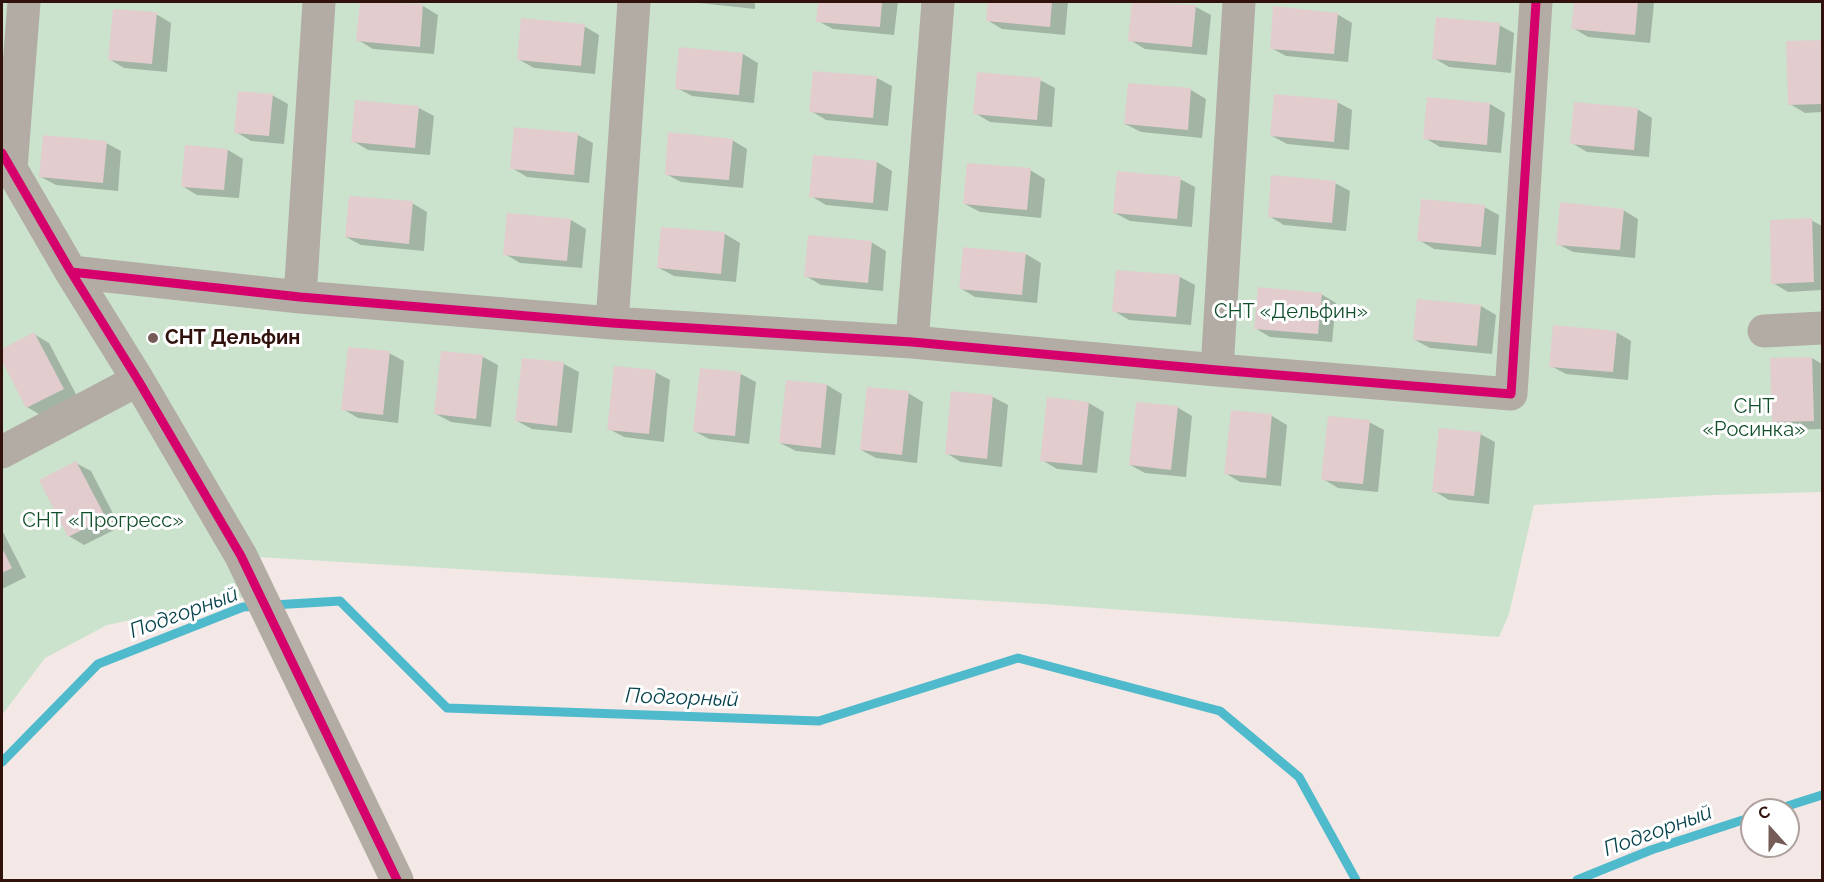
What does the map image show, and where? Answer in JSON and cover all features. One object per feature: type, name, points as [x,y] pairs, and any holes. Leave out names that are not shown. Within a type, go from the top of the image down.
[{"type":"street","points":[[24,2],[6,160],[240,556],[397,880]]},
{"type":"street","points":[[300,297],[320,2]]},
{"type":"street","points":[[612,322],[634,2]]},
{"type":"street","points":[[912,342],[938,2]]},
{"type":"street","points":[[1217,370],[1239,2]]},
{"type":"street","points":[[71,273],[300,297],[612,322],[912,342],[1511,394],[1536,2]]},
{"type":"street","points":[[1764,331],[1822,328]]},
{"type":"street","points":[[2,452],[138,380]]},
{"type":"green space","name":"СНТ «Дельфин»","points":[[2,2],[1822,2],[1822,492],[1714,495],[1534,505],[1509,614],[1499,637],[1042,604],[241,556],[258,594],[107,625],[45,658],[2,715]]},
{"type":"building","points":[[360,2],[423,4],[420,47],[356,41]]},
{"type":"building","points":[[818,2],[882,2],[880,27],[816,22]]},
{"type":"building","points":[[988,2],[1052,2],[1050,27],[986,21]]},
{"type":"building","points":[[1132,2],[1196,5],[1192,47],[1128,41]]},
{"type":"building","points":[[1574,2],[1638,2],[1635,35],[1571,29]]},
{"type":"building","points":[[1273,6],[1338,13],[1334,54],[1270,49]]},
{"type":"building","points":[[113,9],[157,12],[152,64],[108,60]]},
{"type":"building","points":[[1436,17],[1500,23],[1496,65],[1432,59]]},
{"type":"building","points":[[521,18],[585,24],[581,66],[517,60]]},
{"type":"building","points":[[1822,40],[1822,104],[1788,105],[1786,41]]},
{"type":"building","points":[[679,47],[743,53],[739,95],[675,89]]},
{"type":"building","points":[[813,71],[877,76],[873,118],[809,112]]},
{"type":"building","points":[[977,72],[1041,78],[1037,120],[973,114]]},
{"type":"building","points":[[1128,83],[1191,88],[1188,130],[1124,124]]},
{"type":"building","points":[[238,91],[273,94],[269,136],[234,133]]},
{"type":"building","points":[[1274,94],[1338,100],[1334,142],[1270,136]]},
{"type":"building","points":[[1427,97],[1490,103],[1487,145],[1423,139]]},
{"type":"building","points":[[355,100],[419,106],[415,148],[351,142]]},
{"type":"building","points":[[1574,102],[1638,108],[1634,150],[1570,144]]},
{"type":"building","points":[[514,127],[578,133],[574,175],[510,169]]},
{"type":"building","points":[[668,132],[733,139],[729,180],[665,175]]},
{"type":"building","points":[[43,135],[107,141],[103,183],[39,177]]},
{"type":"building","points":[[185,145],[228,149],[224,190],[181,187]]},
{"type":"building","points":[[813,155],[877,161],[873,203],[809,197]]},
{"type":"building","points":[[967,163],[1031,168],[1027,210],[963,204]]},
{"type":"building","points":[[1117,171],[1181,177],[1177,219],[1113,213]]},
{"type":"building","points":[[1271,175],[1336,181],[1332,223],[1268,217]]},
{"type":"building","points":[[349,196],[413,201],[409,244],[345,237]]},
{"type":"building","points":[[1421,199],[1485,205],[1481,247],[1417,241]]},
{"type":"building","points":[[1560,202],[1624,209],[1620,250],[1556,245]]},
{"type":"building","points":[[507,213],[571,219],[567,261],[503,255]]},
{"type":"building","points":[[1812,218],[1814,282],[1771,284],[1770,220]]},
{"type":"building","points":[[661,227],[725,232],[721,274],[657,268]]},
{"type":"building","points":[[808,235],[872,241],[868,283],[804,277]]},
{"type":"building","points":[[963,247],[1026,253],[1022,295],[959,289]]},
{"type":"building","points":[[1116,270],[1180,275],[1176,317],[1112,312]]},
{"type":"building","points":[[1258,287],[1322,293],[1318,334],[1254,329]]},
{"type":"building","points":[[1417,299],[1481,305],[1477,346],[1413,340]]},
{"type":"building","points":[[1553,325],[1617,331],[1613,372],[1549,367]]},
{"type":"building","points":[[34,332],[64,389],[26,408],[2,361],[2,349]]},
{"type":"building","points":[[348,347],[390,351],[383,415],[341,410]]},
{"type":"building","points":[[441,351],[483,355],[476,419],[434,414]]},
{"type":"building","points":[[1812,357],[1814,421],[1772,422],[1770,358]]},
{"type":"building","points":[[522,358],[564,362],[557,426],[515,421]]},
{"type":"building","points":[[614,366],[656,370],[649,434],[607,430]]},
{"type":"building","points":[[700,368],[741,372],[735,436],[693,432]]},
{"type":"building","points":[[786,380],[827,384],[821,448],[779,443]]},
{"type":"building","points":[[867,387],[909,391],[902,455],[860,450]]},
{"type":"building","points":[[951,391],[993,395],[987,459],[945,454]]},
{"type":"building","points":[[1047,397],[1089,402],[1082,465],[1040,461]]},
{"type":"building","points":[[1136,402],[1178,406],[1171,470],[1129,465]]},
{"type":"building","points":[[1231,410],[1272,414],[1266,478],[1224,474]]},
{"type":"building","points":[[1328,416],[1370,420],[1363,484],[1321,480]]},
{"type":"building","points":[[1439,428],[1481,432],[1474,496],[1432,492]]},
{"type":"building","points":[[76,461],[106,518],[68,537],[39,480]]},
{"type":"building","points":[[2,548],[12,568],[2,573]]},
{"type":"waterway","name":"Подгорный","points":[[273,605],[340,601],[447,708],[819,721],[1018,658],[1220,711],[1299,777],[1356,880]]},
{"type":"waterway","name":"Подгорный","points":[[2,762],[98,664],[243,607],[259,606]]},
{"type":"waterway","name":"Подгорный","points":[[1800,802],[1822,795]]},
{"type":"waterway","name":"Подгорный","points":[[1577,880],[1651,850],[1740,821]]},
{"type":"cycle path","points":[[71,272],[300,297],[612,323],[912,342],[1511,394],[1536,2]]},
{"type":"cycle path","points":[[2,153],[241,556],[397,880]]},
{"type":"place","name":"СНТ Дельфин","points":[[153,338]]},
{"type":"park label","name":"СНТ «Росинка»","points":[[1754,418]]},
{"type":"park label","name":"СНТ «Прогресс»","points":[[103,521]]}]
